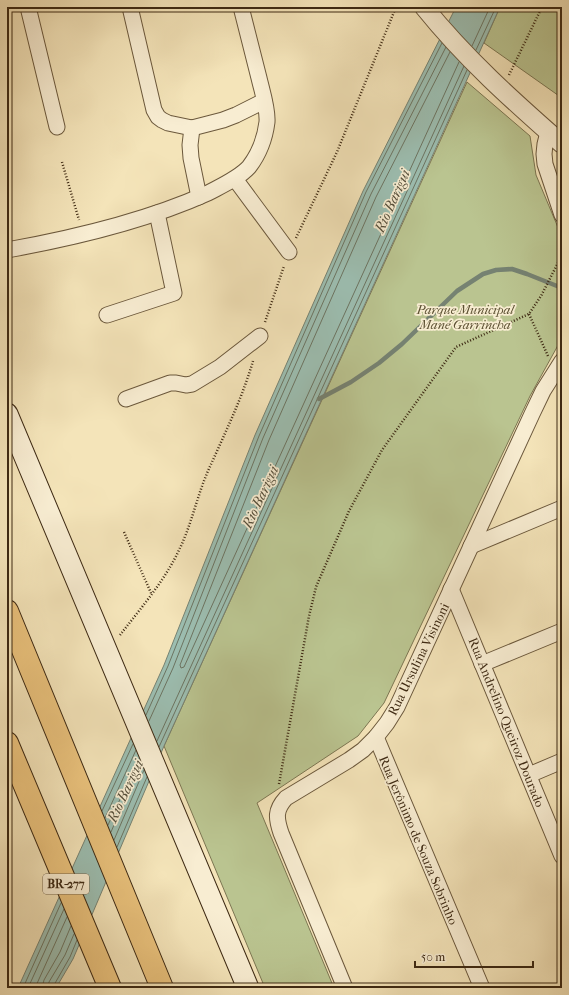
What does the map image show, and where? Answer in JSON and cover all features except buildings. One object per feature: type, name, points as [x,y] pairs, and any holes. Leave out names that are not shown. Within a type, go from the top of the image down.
[{"type":"highway","points":[[7,611],[162,988]]},
{"type":"highway","name":"BR-277","points":[[7,743],[110,988]]},
{"type":"main road","points":[[7,414],[248,988]]},
{"type":"street","points":[[28,7],[57,128]]},
{"type":"street","points":[[130,7],[154,110],[162,120],[168,123],[192,128],[223,120],[264,101]]},
{"type":"street","points":[[7,250],[83,234],[157,213],[220,187],[248,168],[257,154],[264,138],[267,121],[264,101],[241,7]]},
{"type":"street","points":[[425,8],[457,45],[489,78],[562,144]]},
{"type":"street","points":[[192,128],[190,145],[191,158],[199,196]]},
{"type":"street","points":[[548,132],[544,154],[545,164],[562,215]]},
{"type":"street","points":[[235,178],[289,252]]},
{"type":"street","points":[[107,315],[174,293],[157,213]]},
{"type":"street","points":[[126,399],[170,382],[186,385],[192,384],[220,367],[260,336]]},
{"type":"street","name":"Rua Ursulina Visinoni","points":[[277,813],[280,804],[286,798],[363,750],[387,723],[397,707],[543,391],[558,366]]},
{"type":"street","points":[[471,546],[562,508]]},
{"type":"street","name":"Rua Andrelino Queiroz Dourado","points":[[452,589],[562,856]]},
{"type":"street","points":[[482,664],[562,631]]},
{"type":"street","name":"Rua Jerônimo de Souza Sobrinho","points":[[376,737],[482,988]]},
{"type":"street","points":[[528,775],[562,761]]},
{"type":"street","points":[[277,813],[281,833],[345,988]]},
{"type":"path","points":[[502,90],[542,7]]},
{"type":"path","points":[[62,162],[83,234]]},
{"type":"path","points":[[277,813],[280,780],[309,616],[316,587],[349,511],[382,450],[456,347],[530,314],[562,255]]},
{"type":"path","points":[[530,314],[558,366]]},
{"type":"path","points":[[124,532],[152,593]]},
{"type":"green space","points":[[500,7],[562,7],[562,98],[484,43]]},
{"type":"green space","name":"Parque Municipal Mané Garrincha","points":[[467,82],[530,136],[536,175],[562,237],[562,338],[530,396],[384,703],[358,736],[257,803],[334,988],[265,988],[164,746]]},
{"type":"water","name":"Rio Barigui","points":[[456,7],[500,7],[164,746],[73,959],[56,988],[18,988],[164,665],[255,435],[363,191]]},
{"type":"waterway","points":[[319,399],[351,382],[379,363],[402,344],[457,291],[483,274],[496,270],[512,269],[562,288]]}]
